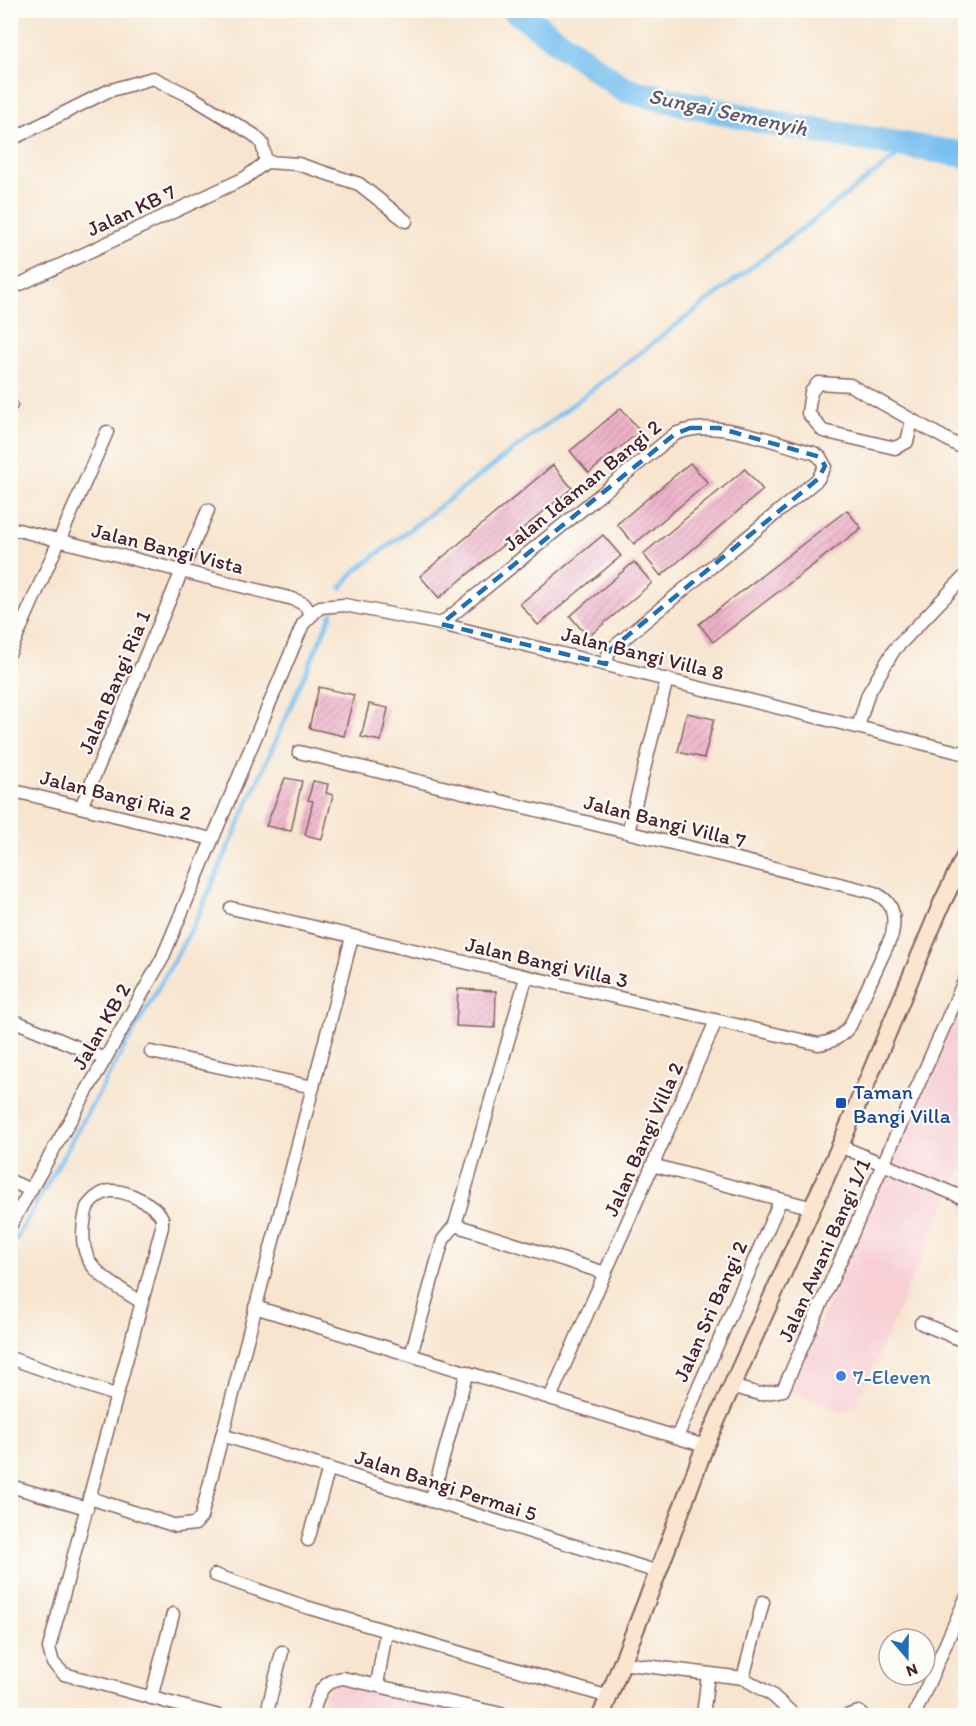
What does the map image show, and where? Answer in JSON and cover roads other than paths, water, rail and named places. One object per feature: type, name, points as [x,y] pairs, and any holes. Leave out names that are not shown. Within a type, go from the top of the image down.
[{"type":"street","points":[[10,140],[108,91],[153,78],[190,96],[254,135],[262,143],[266,162],[298,164],[359,184],[406,221]]},
{"type":"street","name":"Jalan KB 7","points":[[10,289],[244,178],[266,162]]},
{"type":"street","points":[[912,420],[907,442],[895,448],[823,431],[808,413],[811,392],[818,383],[850,385],[966,450]]},
{"type":"street","name":"Jalan Idaman Bangi 2","points":[[441,624],[675,434],[690,428],[719,428],[814,453],[825,466],[823,473],[609,651],[606,664]]},
{"type":"street","points":[[10,652],[13,639],[107,432]]},
{"type":"street","name":"Jalan Bangi Ria 1","points":[[81,807],[208,510]]},
{"type":"street","name":"Jalan Bangi Vista","points":[[10,528],[293,599],[304,604],[311,614]]},
{"type":"street","points":[[858,727],[868,694],[894,650],[966,575]]},
{"type":"street","name":"Jalan Bangi Villa 8","points":[[311,614],[320,607],[345,605],[441,624],[966,754]]},
{"type":"street","name":"Jalan KB 2","points":[[10,1226],[162,959],[303,624],[311,614]]},
{"type":"street","points":[[628,832],[666,679]]},
{"type":"street","name":"Jalan Bangi Villa 7","points":[[299,752],[883,896],[892,905],[895,920],[892,935],[850,1026]]},
{"type":"street","name":"Jalan Bangi Ria 2","points":[[10,790],[212,838]]},
{"type":"street","points":[[601,1716],[730,1386],[813,1208],[942,903],[966,854]]},
{"type":"street","name":"Jalan Bangi Villa 3","points":[[231,908],[818,1044],[836,1039],[850,1026]]},
{"type":"street","points":[[10,1486],[176,1526],[195,1524],[201,1517],[352,937]]},
{"type":"street","name":"Jalan Awani Bangi 1/1","points":[[730,1386],[760,1394],[783,1390],[966,977]]},
{"type":"street","points":[[411,1355],[443,1240],[455,1225],[526,978]]},
{"type":"street","points":[[10,1019],[105,1059]]},
{"type":"street","name":"Jalan Bangi Villa 2","points":[[550,1398],[716,1021]]},
{"type":"street","points":[[151,1052],[313,1087]]},
{"type":"street","points":[[840,1146],[966,1199]]},
{"type":"street","points":[[652,1165],[813,1208]]},
{"type":"street","points":[[10,1181],[31,1190]]},
{"type":"street","points":[[141,1302],[99,1275],[84,1255],[82,1240],[87,1207],[103,1193],[117,1192],[152,1205],[162,1218],[141,1302],[115,1395],[50,1648],[53,1663],[64,1674],[219,1716]]},
{"type":"street","name":"Jalan Sri Bangi 2","points":[[677,1437],[780,1201]]},
{"type":"street","points":[[455,1225],[605,1273]]},
{"type":"street","points":[[255,1307],[705,1446]]},
{"type":"street","points":[[921,1323],[966,1342]]},
{"type":"street","points":[[10,1359],[115,1395]]},
{"type":"street","points":[[431,1501],[467,1372]]},
{"type":"street","name":"Jalan Bangi Permai 5","points":[[222,1435],[658,1572]]},
{"type":"street","points":[[308,1540],[329,1468]]},
{"type":"street","points":[[215,1575],[306,1607],[609,1696]]},
{"type":"street","points":[[914,1716],[966,1598]]},
{"type":"street","points":[[743,1678],[763,1602]]},
{"type":"street","points":[[151,1698],[173,1614]]},
{"type":"street","points":[[377,1685],[386,1631]]},
{"type":"street","points":[[266,1716],[282,1652]]},
{"type":"street","points":[[621,1664],[743,1678],[772,1695],[795,1716]]},
{"type":"street","points":[[703,1716],[708,1674]]},
{"type":"street","points":[[312,1716],[320,1690],[334,1679],[377,1685],[510,1716]]},
{"type":"street","points":[[846,1716],[859,1712],[864,1716]]},
{"type":"waterway","name":"Sungai Semenyih","points":[[515,10],[625,90],[781,125],[966,155]]},
{"type":"waterway","points":[[341,588],[354,572],[910,146]]},
{"type":"waterway","points":[[10,1250],[195,923],[332,613]]},
{"type":"place","name":"Taman Bangi Villa","points":[[841,1103]]},
{"type":"place","name":"7-Eleven","points":[[841,1376]]}]
